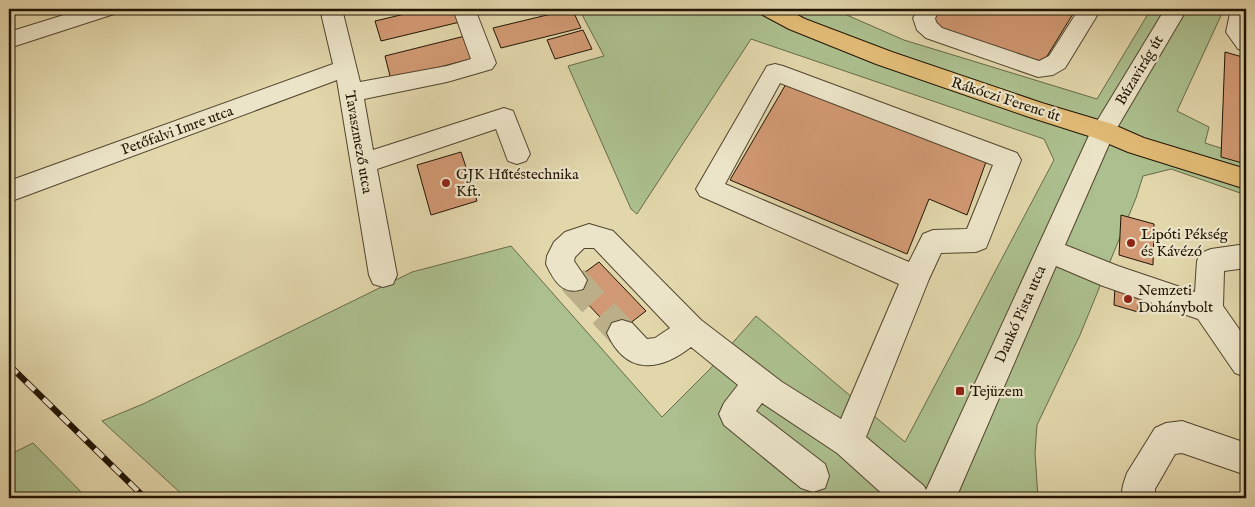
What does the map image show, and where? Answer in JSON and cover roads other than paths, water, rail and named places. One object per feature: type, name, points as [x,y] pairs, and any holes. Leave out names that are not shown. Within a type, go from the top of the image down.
[{"type":"main road","name":"Rákóczi Ferenc út","points":[[769,9],[798,24],[884,58],[1026,107],[1103,131],[1137,145],[1246,179]]},
{"type":"street","points":[[9,40],[106,9]]},
{"type":"street","name":"Tavaszmező utca","points":[[331,9],[346,68],[383,275]]},
{"type":"street","points":[[350,93],[447,74],[484,63],[464,9]]},
{"type":"street","points":[[930,9],[924,18],[925,25],[934,33],[1038,69],[1045,69],[1057,62],[1090,9]]},
{"type":"street","name":"Búzavirág út","points":[[1103,131],[1176,9]]},
{"type":"street","points":[[1242,9],[1237,32],[1246,43]]},
{"type":"street","name":"Petőfalvi Imre utca","points":[[9,192],[346,68]]},
{"type":"street","points":[[848,442],[915,278],[933,242],[976,240],[1008,160],[775,72],[708,189],[915,278]]},
{"type":"street","points":[[363,163],[504,117],[517,154]]},
{"type":"street","name":"Dankó Pista utca","points":[[939,498],[1103,131]]},
{"type":"street","points":[[573,280],[560,264],[561,253],[571,242],[578,239],[591,235],[603,239],[690,329],[758,382],[848,442],[912,498]]},
{"type":"street","points":[[1048,251],[1113,277],[1208,310],[1246,363]]},
{"type":"street","points":[[1208,310],[1211,262],[1246,256]]},
{"type":"street","points":[[622,333],[637,349],[650,353],[657,352],[690,329]]},
{"type":"street","points":[[758,382],[735,414],[813,476]]},
{"type":"street","points":[[1138,498],[1139,485],[1166,440],[1182,438],[1246,459]]},
{"type":"tunnel","points":[[573,280],[622,333]]},
{"type":"railway","points":[[9,365],[145,498]]},
{"type":"place","name":"GJK Hűtéstechnika Kft.","points":[[446,183]]},
{"type":"place","name":"Lipóti Pékség és Kávézó","points":[[1131,243]]},
{"type":"place","name":"Nemzeti Dohánybolt","points":[[1128,299]]},
{"type":"place","name":"Tejüzem","points":[[960,391]]}]
